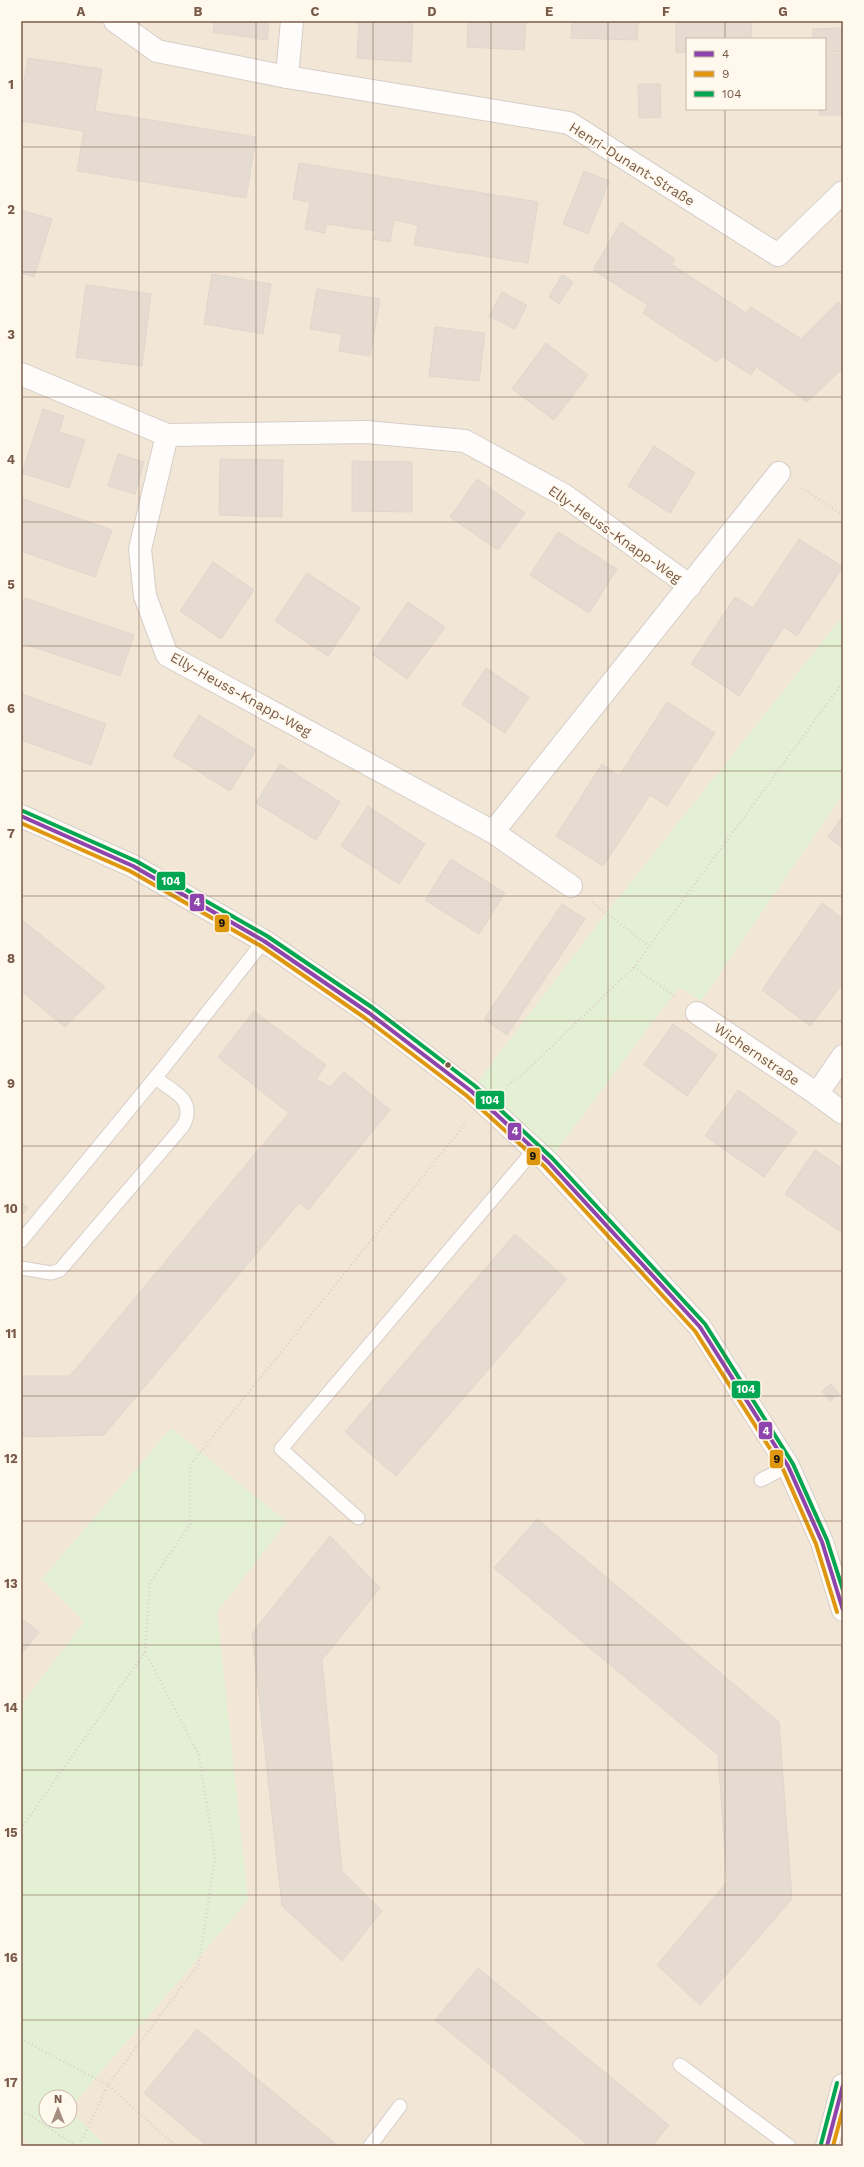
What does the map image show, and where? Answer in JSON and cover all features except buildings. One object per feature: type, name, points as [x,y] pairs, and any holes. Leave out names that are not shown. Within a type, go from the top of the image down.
[{"type":"street","name":"Henri-Dunant-Straße","points":[[115,21],[157,51],[287,77],[569,123],[778,255],[843,192]]},
{"type":"street","points":[[287,77],[292,21]]},
{"type":"street","name":"Elly-Heuss-Knapp-Weg","points":[[21,374],[167,435],[366,432],[465,441],[564,495],[690,586]]},
{"type":"street","name":"Elly-Heuss-Knapp-Weg","points":[[167,435],[140,549],[145,596],[167,655],[493,832],[571,886]]},
{"type":"street","name":"Elly-Heuss-Knapp-Weg","points":[[493,832],[779,473]]},
{"type":"street","points":[[21,816],[132,866],[264,941],[369,1013],[471,1091],[534,1150],[700,1326],[788,1466],[822,1542],[843,1610]]},
{"type":"street","name":"Wichernstraße","points":[[697,1013],[843,1113]]},
{"type":"street","points":[[817,1094],[843,1056]]},
{"type":"street","points":[[828,2146],[843,2086]]},
{"type":"lane","points":[[21,1241],[155,1078],[264,941]]},
{"type":"lane","points":[[21,1268],[51,1273],[60,1270],[183,1126],[188,1117],[188,1108],[183,1098],[155,1078]]},
{"type":"lane","points":[[358,1518],[281,1449],[534,1150]]},
{"type":"lane","points":[[761,1480],[788,1466]]},
{"type":"lane","points":[[680,2065],[789,2146]]},
{"type":"lane","points":[[370,2146],[400,2106]]},
{"type":"path","points":[[779,473],[843,515]]},
{"type":"path","points":[[21,1829],[145,1652],[150,1583],[190,1524],[190,1465],[482,1102],[522,1075],[634,967],[843,682]]},
{"type":"path","points":[[571,886],[649,946]]},
{"type":"path","points":[[634,967],[697,1013]]},
{"type":"path","points":[[21,2112],[30,2115],[78,2146],[108,2085],[199,1964],[215,1857],[199,1754],[145,1652]]},
{"type":"path","points":[[21,2039],[108,2085],[176,2146]]},
{"type":"shaded area","points":[[21,21],[843,21],[843,2146],[21,2146]]},
{"type":"green space","points":[[843,616],[843,794],[701,1001],[679,987],[548,1162],[471,1091],[597,925]]},
{"type":"green space","points":[[171,1428],[287,1522],[217,1612],[248,1900],[78,2099],[78,2089],[38,2089],[38,2129],[78,2129],[78,2119],[106,2146],[31,2146],[21,2137],[21,1705],[84,1622],[42,1579]]},
{"type":"transit line","name":"104","points":[[23,811],[136,861],[267,936],[373,1008],[475,1086],[552,1158],[705,1324],[793,1464],[827,1540],[843,1590]]},
{"type":"transit line","name":"4","points":[[21,816],[133,866],[264,941],[369,1013],[471,1091],[548,1162],[700,1327],[788,1466],[822,1542],[843,1610]]},
{"type":"transit line","name":"9","points":[[21,823],[130,871],[261,946],[365,1018],[467,1096],[544,1166],[695,1331],[783,1469],[816,1544],[837,1612]]},
{"type":"transit line","name":"104","points":[[821,2144],[837,2083]]},
{"type":"transit line","name":"4","points":[[827,2146],[843,2085]]},
{"type":"transit line","name":"9","points":[[833,2146],[843,2109]]}]
